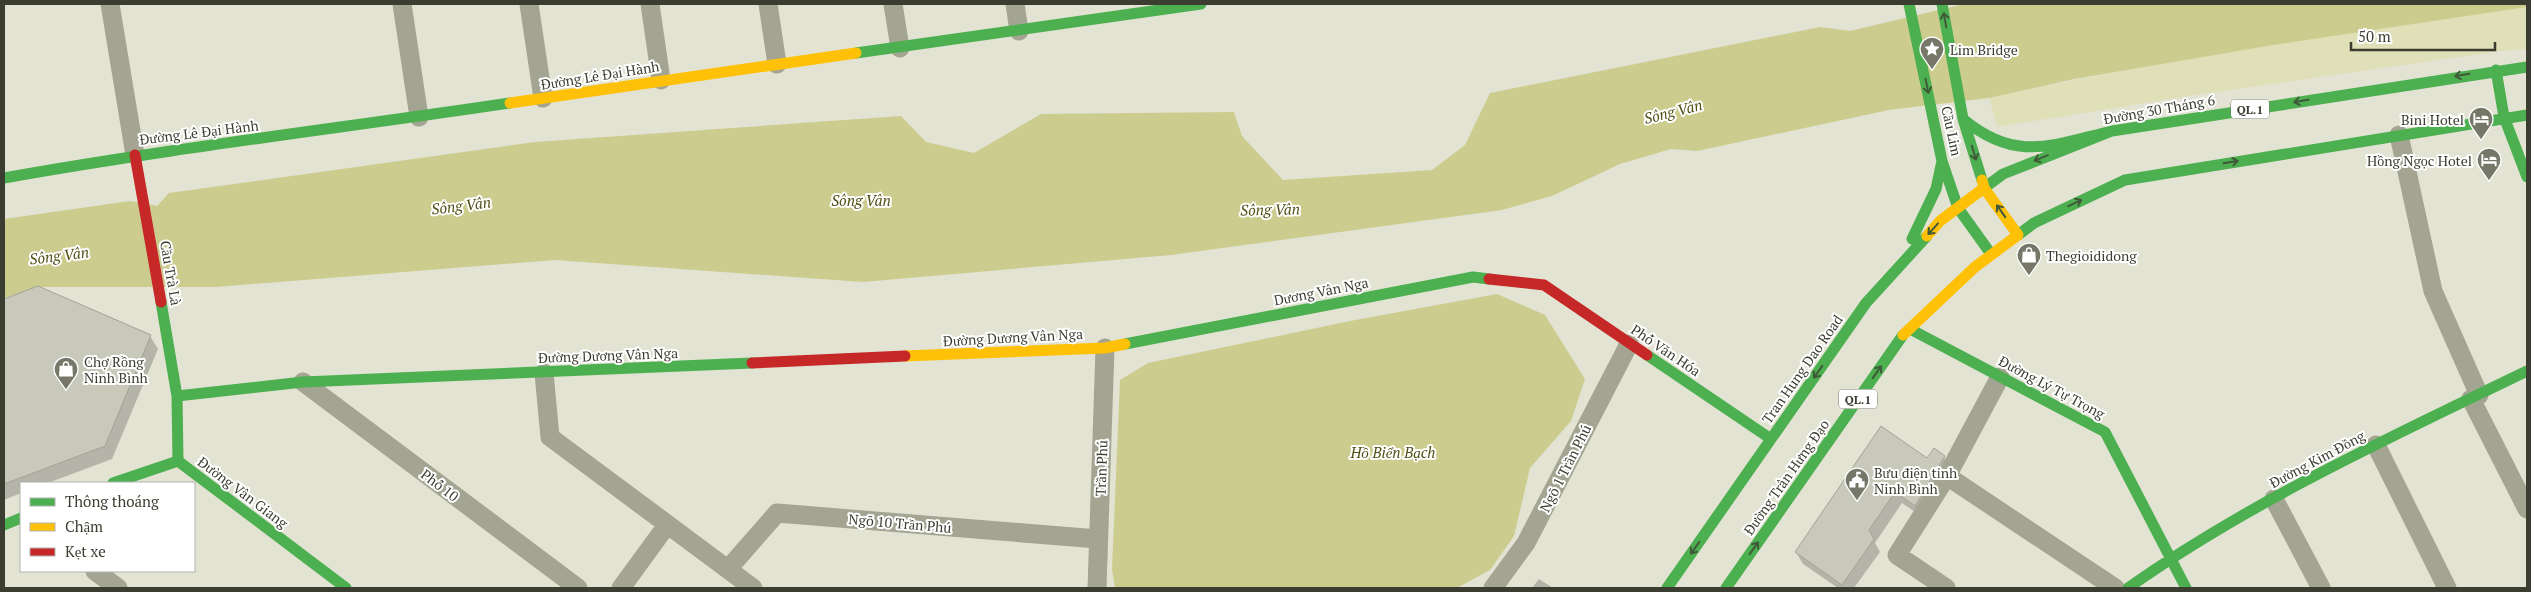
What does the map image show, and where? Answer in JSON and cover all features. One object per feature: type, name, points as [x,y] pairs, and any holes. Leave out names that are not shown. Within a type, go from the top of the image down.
[{"type":"main road","name":"Đường Lê Đại Hành","points":[[4,178],[135,155],[419,117],[661,80],[900,48],[1161,8],[1201,4]]},
{"type":"main road","name":"Cầu Lim","points":[[1909,4],[1942,161],[1958,208],[1991,254]]},
{"type":"main road","name":"Cầu Lim","points":[[1942,4],[1963,119],[1984,188],[2018,235]]},
{"type":"main road","name":"Đường 30 Tháng 6","points":[[1984,188],[2003,174],[2112,131],[2496,70],[2527,67]]},
{"type":"main road","points":[[2496,70],[2504,117],[2527,177]]},
{"type":"main road","name":"QL.1","points":[[2018,235],[2034,222],[2125,180],[2504,117],[2527,115]]},
{"type":"main road","points":[[1963,119],[1973,130],[2008,147],[2036,148],[2112,131]]},
{"type":"main road","name":"Cầu Trà Là","points":[[135,155],[177,396]]},
{"type":"main road","points":[[1866,303],[1918,230],[1936,189],[1942,161]]},
{"type":"main road","name":"Tran Hung Dao Road","points":[[1667,588],[1866,303],[1940,220],[1984,188]]},
{"type":"main road","name":"Đường Trân Hưng Đạo","points":[[1726,588],[1902,336],[1975,267],[2018,235]]},
{"type":"main road","name":"Dương Vân Nga","points":[[1105,348],[1473,277],[1544,285]]},
{"type":"main road","name":"Phố Văn Hóa","points":[[1544,285],[1772,439]]},
{"type":"main road","name":"Đường Lý Tự Trọng","points":[[1910,329],[2104,432],[2186,588]]},
{"type":"main road","name":"Đường Dương Vân Nga","points":[[177,396],[303,382],[1105,348]]},
{"type":"main road","name":"Đường Kim Đồng","points":[[2128,588],[2170,557],[2274,499],[2376,445],[2527,371]]},
{"type":"main road","points":[[177,396],[178,461]]},
{"type":"main road","name":"Đường Vân Giang","points":[[116,482],[178,461],[346,588]]},
{"type":"main road","points":[[4,524],[20,518]]},
{"type":"street","points":[[110,4],[135,155]]},
{"type":"street","points":[[402,4],[419,117]]},
{"type":"street","points":[[529,4],[543,98]]},
{"type":"street","points":[[650,4],[661,80]]},
{"type":"street","points":[[768,4],[777,64]]},
{"type":"street","points":[[893,4],[900,48]]},
{"type":"street","points":[[1015,4],[1019,31]]},
{"type":"street","points":[[2398,135],[2433,291],[2475,397],[2527,509]]},
{"type":"street","name":"Ngõ 1 Trần Phú","points":[[1492,588],[1526,542],[1629,344]]},
{"type":"street","name":"Trần Phú","points":[[1097,588],[1105,348]]},
{"type":"street","points":[[544,373],[550,437],[753,588]]},
{"type":"street","points":[[1946,588],[1897,555],[1947,476],[2000,376]]},
{"type":"street","name":"Phố 10","points":[[303,382],[578,588]]},
{"type":"street","points":[[2376,445],[2447,588]]},
{"type":"street","points":[[1947,476],[2115,588]]},
{"type":"street","points":[[2274,499],[2321,588]]},
{"type":"street","name":"Ngõ 10 Trần Phú","points":[[728,569],[777,513],[1098,539]]},
{"type":"street","points":[[621,588],[667,524]]},
{"type":"street","points":[[96,572],[118,588]]},
{"type":"shaded area","points":[[2527,7],[2527,49],[2501,51],[2195,95],[1997,127],[1989,98],[2257,46]]},
{"type":"water","name":"Sông Vân","points":[[1964,4],[2527,4],[2527,7],[2273,45],[2074,79],[1989,98],[1889,110],[1697,151],[1671,149],[1620,164],[1552,196],[1502,210],[1171,255],[863,282],[555,260],[216,287],[39,287],[4,298],[4,219],[130,201],[157,206],[169,193],[535,142],[901,116],[926,142],[974,153],[1041,114],[1234,112],[1242,136],[1283,180],[1432,170],[1465,145],[1490,93],[1820,27],[1850,31]]},
{"type":"water","name":"Hồ Biển Bạch","points":[[1497,294],[1545,315],[1585,379],[1571,421],[1530,468],[1514,536],[1490,570],[1457,588],[1115,588],[1112,569],[1120,380],[1148,363],[1350,321]]},
{"type":"building","name":"Chợ Rồng Ninh Bình","points":[[38,286],[151,335],[105,446],[4,484],[4,299]]},
{"type":"building","points":[[1881,426],[1927,458],[1934,448],[1945,456],[1915,506],[1895,492],[1869,530],[1874,539],[1842,585],[1795,552]]},
{"type":"traffic: fast","points":[[856,53],[1201,4]]},
{"type":"traffic: fast","points":[[1909,4],[1942,161],[1958,208],[1991,254]]},
{"type":"traffic: fast","points":[[1942,4],[1963,119],[1982,180]]},
{"type":"traffic: fast","points":[[1984,188],[2003,174],[2112,131],[2527,67]]},
{"type":"traffic: fast","points":[[2496,70],[2504,117]]},
{"type":"traffic: fast","points":[[4,178],[194,148],[510,103]]},
{"type":"traffic: fast","points":[[2018,235],[2034,223],[2125,180],[2527,115]]},
{"type":"traffic: fast","points":[[2504,117],[2527,177]]},
{"type":"traffic: fast","points":[[1963,119],[1982,133],[2018,146],[2052,145],[2112,131]]},
{"type":"traffic: fast","points":[[1912,239],[1936,189],[1942,161]]},
{"type":"traffic: fast","points":[[1667,588],[1866,303],[1927,236]]},
{"type":"traffic: fast","points":[[1125,344],[1473,277],[1489,279]]},
{"type":"traffic: fast","points":[[161,302],[177,396]]},
{"type":"traffic: fast","points":[[1910,329],[2105,432],[2186,588]]},
{"type":"traffic: fast","points":[[1726,588],[1903,335]]},
{"type":"traffic: fast","points":[[1647,355],[1771,439]]},
{"type":"traffic: fast","points":[[178,461],[177,396],[303,382],[752,363]]},
{"type":"traffic: fast","points":[[2128,588],[2175,556],[2272,499],[2373,446],[2527,371]]},
{"type":"traffic: fast","points":[[116,482],[178,461],[346,588]]},
{"type":"traffic: fast","points":[[4,525],[20,518]]},
{"type":"traffic: slow","points":[[510,103],[856,53]]},
{"type":"traffic: slow","points":[[1903,335],[1975,267],[2018,235],[1984,188],[1982,180]]},
{"type":"traffic: slow","points":[[1927,236],[1940,221],[1984,188]]},
{"type":"traffic: slow","points":[[905,356],[1105,348],[1125,344]]},
{"type":"traffic: jam","points":[[135,155],[161,302]]},
{"type":"traffic: jam","points":[[1489,279],[1544,285],[1647,355]]},
{"type":"traffic: jam","points":[[752,363],[905,356]]},
{"type":"place","name":"Lim Bridge","points":[[1932,70]]},
{"type":"place","name":"Bini Hotel","points":[[2481,140]]},
{"type":"place","name":"Hồng Ngọc Hotel","points":[[2489,181]]},
{"type":"place","name":"Thegioididong","points":[[2029,276]]},
{"type":"place","name":"Chợ Rồng Ninh Bình","points":[[66,390]]},
{"type":"place","name":"Bưu điện tỉnh Ninh Bình","points":[[1857,501]]}]
